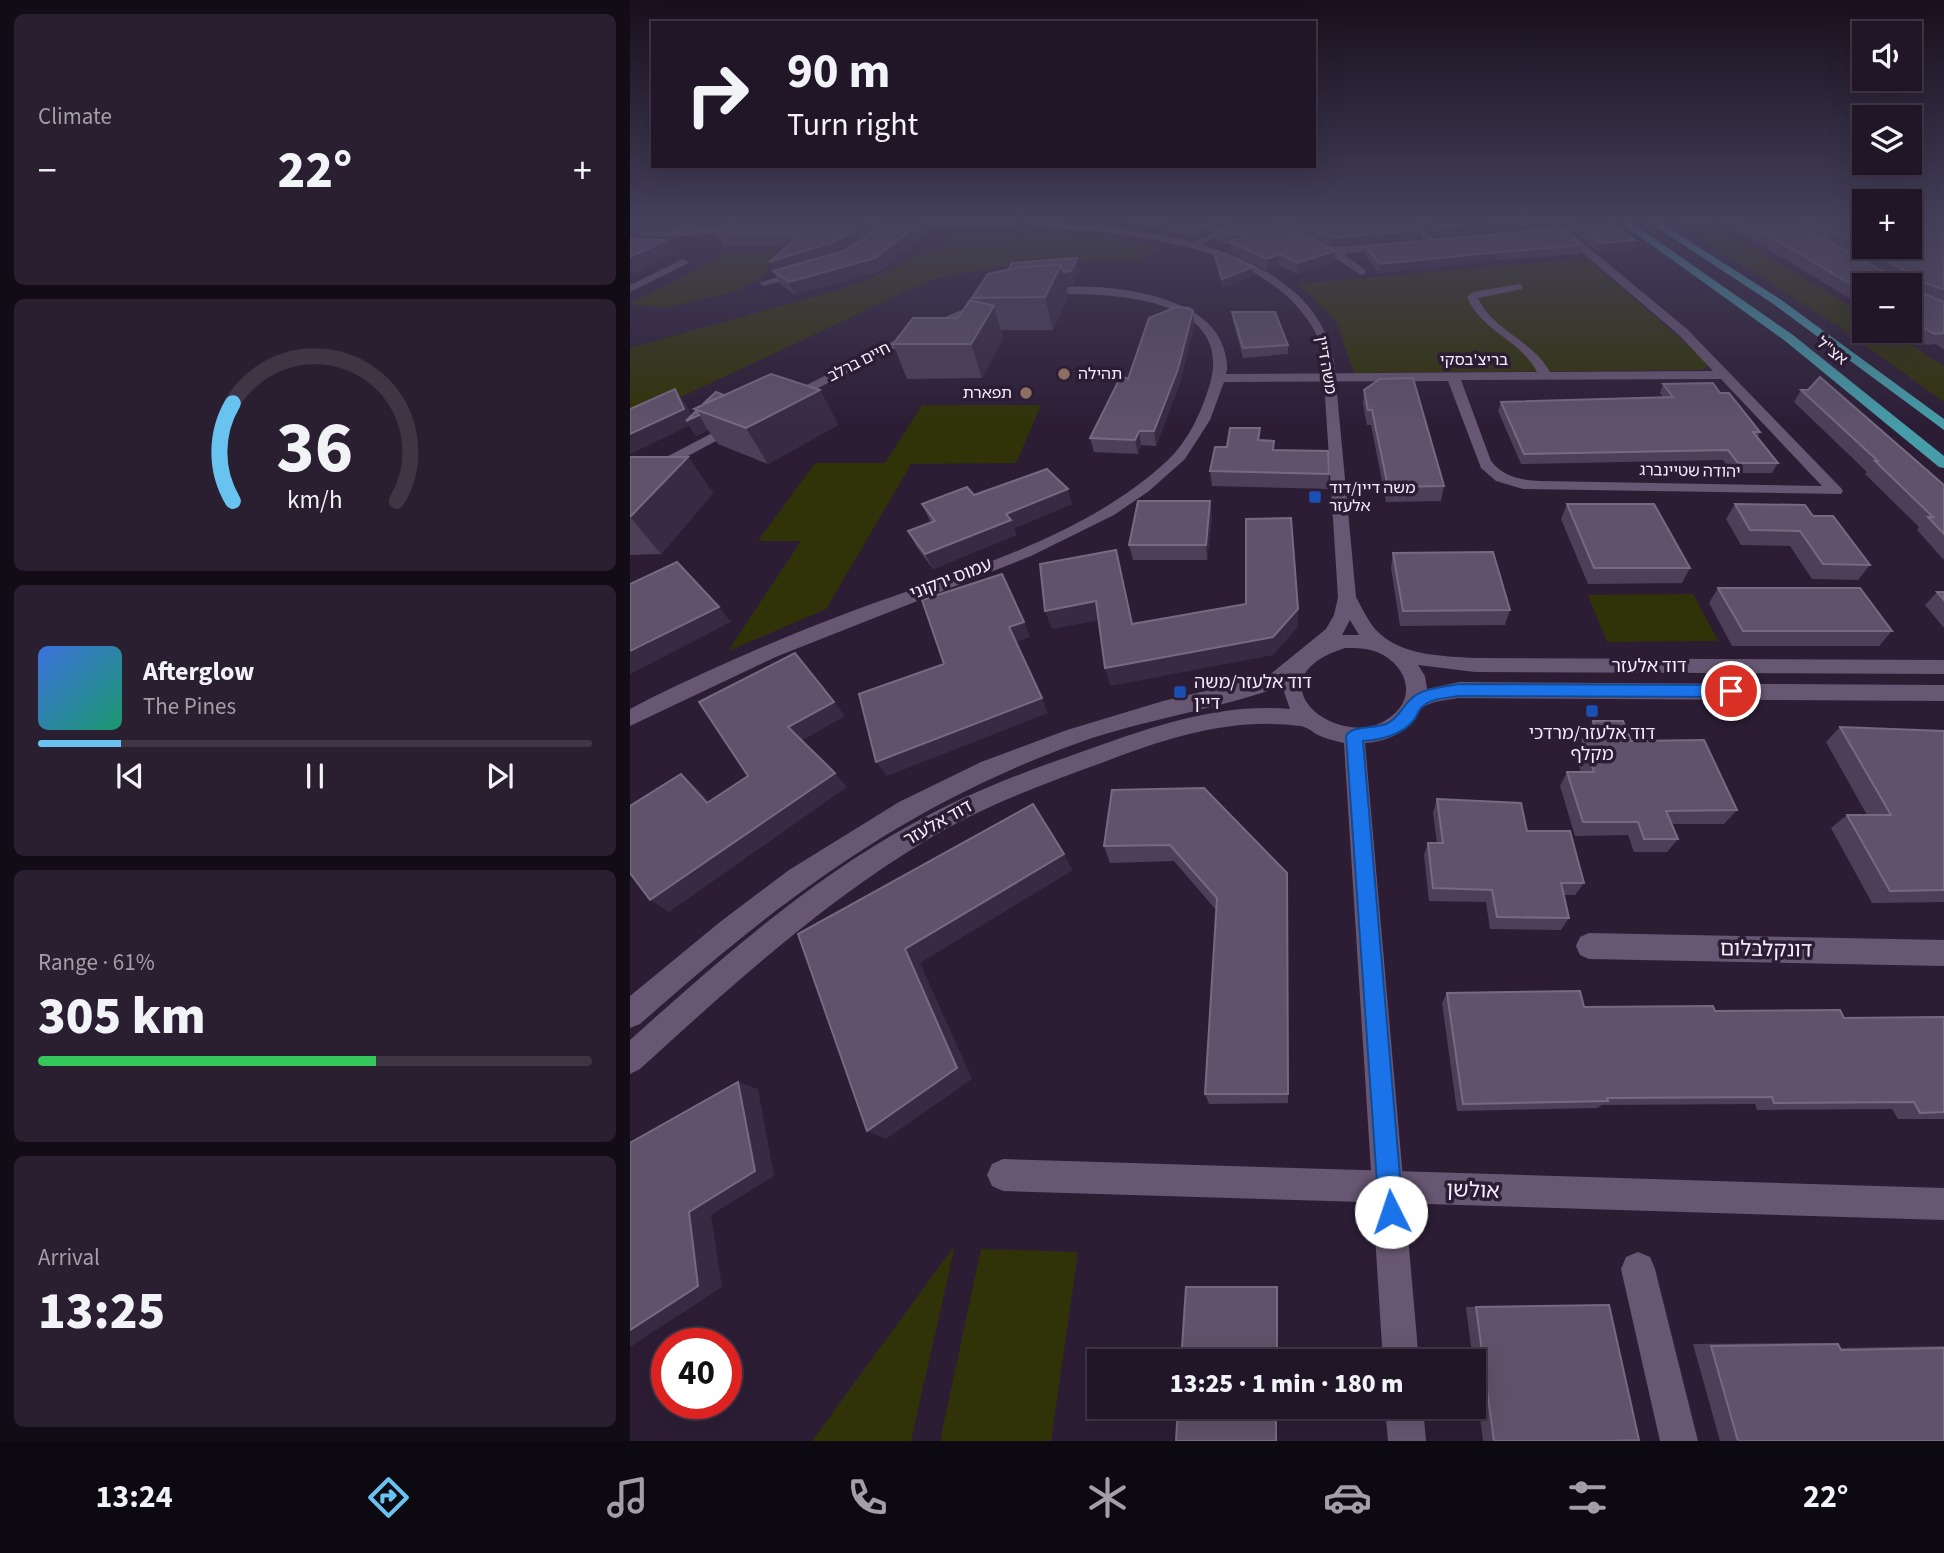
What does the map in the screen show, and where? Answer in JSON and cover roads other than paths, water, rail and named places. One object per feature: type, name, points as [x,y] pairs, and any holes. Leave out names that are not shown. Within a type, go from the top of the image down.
[{"type":"main road","name":"אצ\"ל","points":[[1726,290],[1902,427],[1944,464]]},
{"type":"main road","name":"אצ\"ל","points":[[1761,290],[1944,426]]},
{"type":"street","name":"משה דיין","points":[[1284,290],[1310,315],[1321,331],[1330,378],[1347,597],[1342,622],[1331,638],[1306,656]]},
{"type":"street","points":[[1503,290],[1477,294],[1472,297],[1474,306],[1505,336],[1519,341],[1542,366],[1546,377]]},
{"type":"street","points":[[1633,290],[1727,375]]},
{"type":"street","points":[[1021,295],[1050,291],[1107,292],[1139,297],[1182,310],[1202,319],[1216,337],[1220,348],[1222,378]]},
{"type":"street","name":"חיים ברלב","points":[[630,482],[925,329],[1001,299]]},
{"type":"street","name":"בריצ'בסקי","points":[[1222,378],[1727,375]]},
{"type":"street","name":"יהודה שטיינברג","points":[[1454,378],[1484,461],[1490,472],[1505,480],[1540,486],[1835,491],[1727,375]]},
{"type":"street","name":"עמוס ירקוני","points":[[633,713],[810,634],[1031,548],[1124,502],[1175,461],[1192,441],[1222,378]]},
{"type":"street","name":"משה דיין","points":[[1347,597],[1367,633],[1388,650]]},
{"type":"street","points":[[1345,641],[1388,650],[1415,676],[1418,689],[1416,702],[1408,716],[1394,727],[1375,734],[1354,736],[1336,733],[1308,718],[1296,705],[1291,690],[1292,675],[1306,656],[1328,643],[1345,641]]},
{"type":"street","name":"דוד אלעזר","points":[[1388,650],[1445,663],[1475,665],[1944,667]]},
{"type":"street","name":"דוד אלעזר","points":[[630,1014],[760,905],[851,842],[906,809],[970,776],[1108,724],[1275,681],[1306,656]]},
{"type":"street","name":"דוד אלעזר","points":[[1416,702],[1435,694],[1459,690],[1944,693]]},
{"type":"street","name":"דוד אלעזר","points":[[630,1059],[780,928],[867,864],[919,832],[980,800],[1117,748],[1218,719],[1259,715],[1308,718]]},
{"type":"street","points":[[1354,736],[1400,1349]]},
{"type":"street","name":"דונקלבלום","points":[[1589,946],[1944,953]]},
{"type":"street","name":"אולשן","points":[[1003,1175],[1944,1204]]},
{"type":"street","points":[[1638,1269],[1679,1441]]},
{"type":"street","points":[[1405,1419],[1407,1441]]},
{"type":"place","name":"תהילה","points":[[1064,374]]},
{"type":"place","name":"תפארת","points":[[1026,393]]},
{"type":"place","name":"משה דיין/דוד אלעזר","points":[[1315,497]]},
{"type":"place","name":"דוד אלעזר/משה דיין","points":[[1180,692]]},
{"type":"place","name":"דוד אלעזר/מרדכי מקלף","points":[[1592,711]]}]
